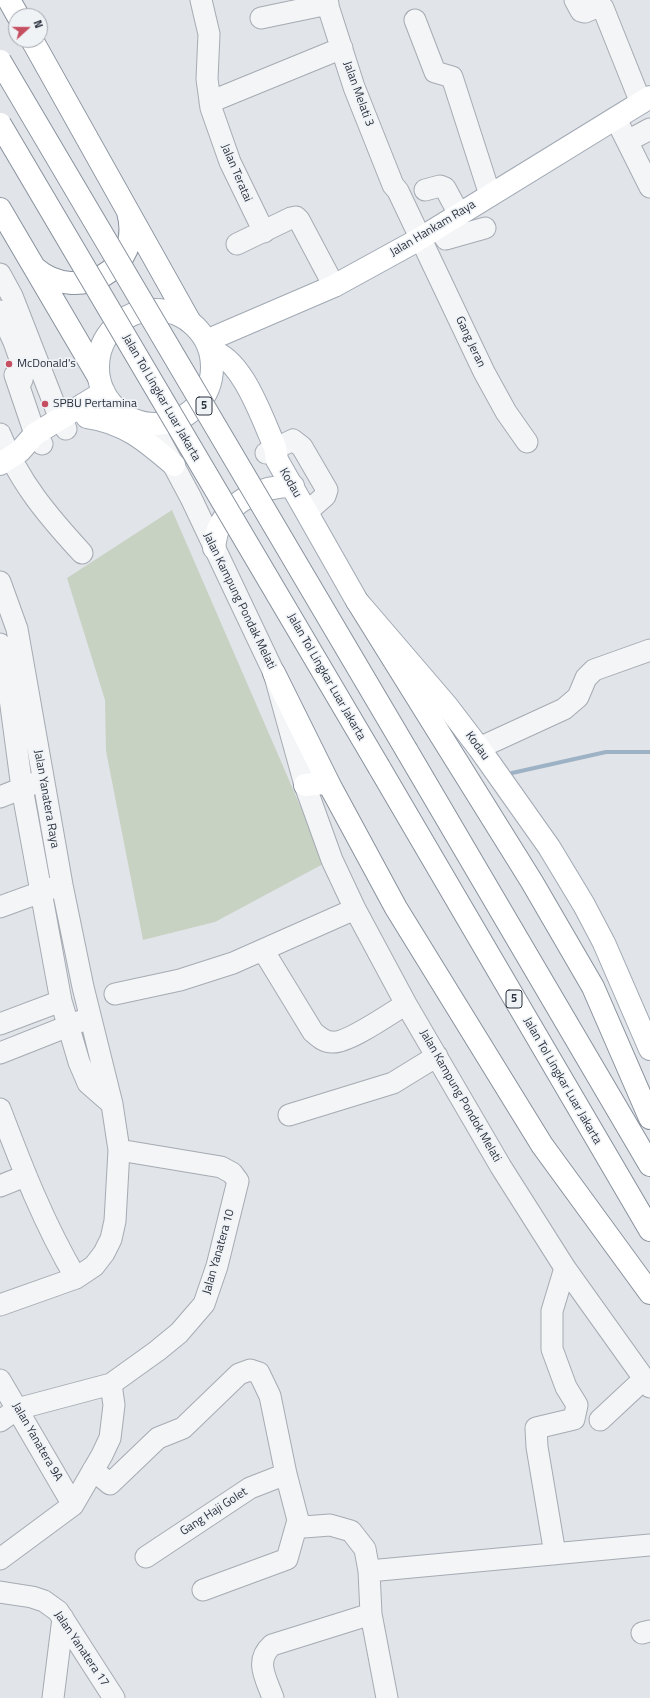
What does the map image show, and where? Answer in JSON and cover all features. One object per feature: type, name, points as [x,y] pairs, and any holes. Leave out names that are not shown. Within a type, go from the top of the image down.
[{"type":"main road","points":[[0,209],[104,391],[129,418],[152,424],[173,422],[192,412],[205,395],[211,379],[212,364],[208,346],[199,331],[190,322],[127,207],[37,48]]},
{"type":"main road","name":"5","points":[[0,61],[650,1165]]},
{"type":"main road","name":"Jalan Hankam Raya","points":[[208,346],[334,286],[425,235],[633,108]]},
{"type":"main road","name":"Jalan Tol Lingkar Luar Jakarta","points":[[0,124],[650,1230]]},
{"type":"main road","points":[[29,261],[43,274],[60,282],[79,284],[97,279],[109,272],[120,262],[128,245],[131,226],[127,207]]},
{"type":"main road","points":[[167,279],[170,294],[169,311]]},
{"type":"main road","points":[[86,417],[104,391],[98,360],[102,346],[106,336],[120,321],[138,312],[159,309],[169,311],[190,322]]},
{"type":"main road","name":"Kodau","points":[[208,346],[224,356],[233,364],[242,376],[255,418],[270,449],[293,486],[357,601],[447,706],[479,748],[549,847],[584,905],[604,943],[650,1049]]},
{"type":"main road","name":"Kodau","points":[[211,379],[224,380],[230,385],[255,418]]},
{"type":"main road","points":[[10,457],[63,424],[104,391]]},
{"type":"main road","points":[[63,424],[86,417],[104,420],[134,433],[177,471]]},
{"type":"main road","points":[[214,548],[218,528],[237,504],[263,490],[293,486]]},
{"type":"main road","points":[[357,601],[532,882],[593,987],[650,1118]]},
{"type":"main road","points":[[274,673],[330,786],[396,908],[542,1145],[650,1293]]},
{"type":"main road","points":[[305,785],[324,783],[330,786]]},
{"type":"street","name":"Jalan Teratai","points":[[201,0],[209,34],[207,79],[210,102],[230,162],[264,232]]},
{"type":"street","points":[[575,0],[580,11],[585,12],[599,6],[603,8],[633,108],[650,187]]},
{"type":"street","points":[[261,18],[327,2]]},
{"type":"street","name":"Jalan Melati 3","points":[[327,2],[360,101],[394,186],[425,235]]},
{"type":"street","points":[[415,20],[435,72],[452,77],[490,195]]},
{"type":"street","points":[[210,102],[342,48]]},
{"type":"street","points":[[633,108],[643,132],[650,163]]},
{"type":"street","points":[[425,190],[440,186],[445,188],[459,214]]},
{"type":"street","points":[[237,244],[291,218],[298,218],[334,286]]},
{"type":"street","points":[[425,235],[446,239],[485,228]]},
{"type":"street","name":"Gang Jeran","points":[[425,235],[484,372],[506,412],[527,442]]},
{"type":"street","points":[[0,274],[12,296],[63,424]]},
{"type":"street","points":[[0,311],[24,370],[22,380],[17,379],[38,439]]},
{"type":"street","points":[[0,330],[8,354]]},
{"type":"street","name":"Jalan Kampung Pondak Melati","points":[[152,424],[191,498],[274,673],[305,785]]},
{"type":"street","points":[[0,434],[10,457],[37,502],[82,553]]},
{"type":"street","points":[[270,449],[293,440],[302,447],[325,485],[327,490],[325,496],[307,512]]},
{"type":"street","name":"Jalan Yanatera Raya","points":[[0,582],[17,629],[62,885],[112,1104],[120,1150],[111,1239],[104,1253],[94,1266],[76,1278],[0,1305]]},
{"type":"street","name":"Jalan Yanatera Raya","points":[[0,644],[22,788],[61,1001],[79,1062],[88,1083],[112,1104]]},
{"type":"street","points":[[479,748],[564,709],[578,697],[586,678],[594,670],[650,650]]},
{"type":"street","points":[[0,797],[43,780]]},
{"type":"street","name":"Jalan Kampung Pondok Melati","points":[[305,785],[332,860],[354,909],[406,1004],[501,1167],[565,1268],[647,1383]]},
{"type":"street","points":[[0,907],[62,885]]},
{"type":"street","points":[[115,994],[180,980],[233,963],[354,909]]},
{"type":"street","points":[[263,950],[313,1032],[325,1041],[333,1043],[349,1038],[406,1004]]},
{"type":"street","points":[[0,1024],[61,1001]]},
{"type":"street","points":[[0,1053],[91,1016]]},
{"type":"street","points":[[289,1115],[393,1083],[437,1056]]},
{"type":"street","points":[[0,1109],[25,1176],[54,1240],[76,1278]]},
{"type":"street","name":"Jalan Yanatera 10","points":[[0,1421],[17,1409],[111,1384],[158,1351],[179,1333],[194,1318],[204,1304],[217,1266],[238,1181],[232,1172],[221,1167],[120,1150]]},
{"type":"street","points":[[0,1186],[25,1176]]},
{"type":"street","points":[[555,1554],[537,1447],[536,1428],[574,1419],[577,1406],[566,1387],[552,1349],[552,1311],[565,1268]]},
{"type":"street","points":[[93,1470],[110,1484],[158,1438],[183,1428],[239,1374],[250,1370],[259,1373],[270,1396],[286,1474],[298,1520],[304,1527],[330,1525],[351,1531],[365,1549],[369,1571],[372,1614],[387,1698]]},
{"type":"street","name":"Jalan Yanatera 9A","points":[[0,1380],[73,1505]]},
{"type":"street","points":[[600,1420],[647,1383]]},
{"type":"street","points":[[0,1560],[73,1505],[110,1438],[114,1405],[111,1384]]},
{"type":"street","name":"Gang Haji Golet","points":[[146,1557],[250,1488],[286,1474]]},
{"type":"street","points":[[203,1590],[287,1558],[298,1520]]},
{"type":"street","points":[[369,1571],[650,1545]]},
{"type":"street","name":"Jalan Yanatera 17","points":[[0,1592],[32,1597],[44,1601],[58,1611],[114,1698]]},
{"type":"street","points":[[273,1698],[263,1672],[262,1661],[264,1652],[272,1645],[372,1614]]},
{"type":"street","points":[[53,1698],[62,1618]]},
{"type":"green space","points":[[172,510],[325,863],[215,922],[143,940],[106,751],[105,700],[67,578]]},
{"type":"waterway","points":[[512,773],[606,752],[650,752]]},
{"type":"place","name":"McDonald's","points":[[9,364]]},
{"type":"place","name":"SPBU Pertamina","points":[[45,404]]}]
